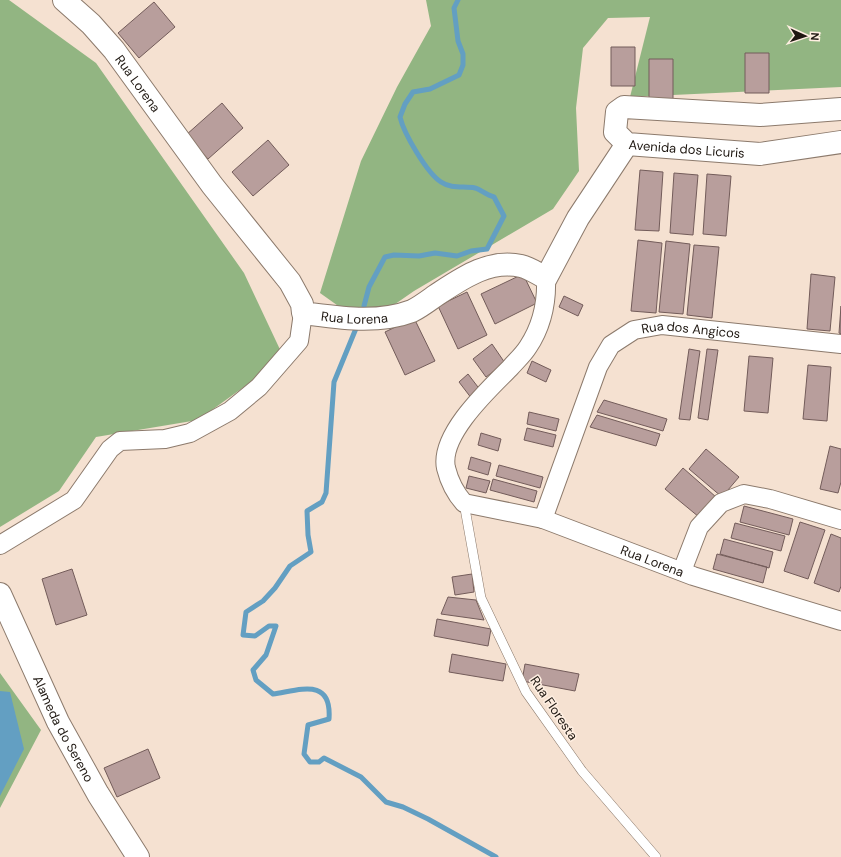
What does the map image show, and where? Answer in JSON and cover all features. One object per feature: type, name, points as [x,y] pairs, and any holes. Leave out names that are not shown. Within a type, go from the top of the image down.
[{"type":"street","name":"Rua Lorena","points":[[64,0],[91,24],[114,50],[212,185],[290,282],[302,304],[304,313],[359,319],[412,310],[466,276],[482,269],[495,266],[523,266],[546,278]]},
{"type":"street","name":"Avenida dos Licuris","points":[[841,109],[760,115],[624,107],[617,112],[615,132],[627,144],[760,154],[841,142]]},
{"type":"street","points":[[464,503],[453,484],[446,467],[448,449],[471,408],[528,348],[539,328],[544,312],[547,293],[546,278],[578,218],[627,144]]},
{"type":"street","points":[[0,545],[74,500],[110,449],[120,441],[165,439],[190,433],[230,411],[259,387],[299,341],[304,313]]},
{"type":"street","name":"Rua dos Angicos","points":[[543,519],[598,367],[611,344],[634,330],[662,325],[841,344]]},
{"type":"street","points":[[682,571],[699,527],[721,503],[744,494],[770,499],[841,520]]},
{"type":"street","name":"Rua Lorena","points":[[464,503],[543,519],[682,571],[841,621]]},
{"type":"street","name":"Alameda do Sereno","points":[[0,594],[58,722],[98,794],[138,857]]},
{"type":"lane","name":"Rua Floresta","points":[[464,503],[481,598],[526,692],[582,771],[656,857]]},
{"type":"green space","points":[[0,0],[9,0],[96,63],[244,273],[284,358],[198,420],[96,437],[59,491],[0,527]]},
{"type":"green space","points":[[426,0],[841,0],[841,87],[630,97],[650,17],[608,18],[583,48],[576,108],[579,171],[553,209],[414,291],[365,325],[320,293],[361,161],[397,87],[431,26]]},
{"type":"green space","points":[[0,673],[41,730],[0,808]]},
{"type":"water","points":[[0,691],[10,692],[24,749],[0,796]]},
{"type":"building","points":[[154,2],[175,27],[139,58],[118,33]]},
{"type":"building","points":[[611,47],[635,47],[635,86],[611,86]]},
{"type":"building","points":[[745,53],[769,53],[769,93],[745,93]]},
{"type":"building","points":[[649,59],[673,59],[673,99],[649,99]]},
{"type":"building","points":[[222,103],[243,128],[208,159],[186,135]]},
{"type":"building","points":[[268,140],[289,165],[253,196],[232,172]]},
{"type":"building","points":[[640,170],[663,172],[659,231],[635,230]]},
{"type":"building","points":[[674,173],[698,175],[693,235],[670,233]]},
{"type":"building","points":[[707,174],[731,176],[726,236],[703,234]]},
{"type":"building","points":[[638,240],[662,243],[656,313],[631,311]]},
{"type":"building","points":[[666,241],[690,244],[683,314],[659,312]]},
{"type":"building","points":[[694,245],[719,247],[712,318],[687,315]]},
{"type":"building","points":[[523,274],[537,303],[495,324],[481,294]]},
{"type":"building","points":[[811,274],[835,277],[830,331],[807,329]]},
{"type":"building","points":[[467,292],[487,335],[458,349],[438,306]]},
{"type":"building","points":[[564,296],[583,305],[578,316],[559,307]]},
{"type":"building","points":[[841,306],[841,334],[839,333]]},
{"type":"building","points":[[414,318],[435,361],[405,375],[385,332]]},
{"type":"building","points":[[492,344],[505,363],[486,377],[473,359]]},
{"type":"building","points":[[689,349],[700,351],[690,420],[679,419]]},
{"type":"building","points":[[707,349],[718,350],[708,420],[698,418]]},
{"type":"building","points":[[749,356],[773,358],[768,413],[744,411]]},
{"type":"building","points":[[532,361],[551,370],[546,382],[527,373]]},
{"type":"building","points":[[808,365],[831,367],[827,421],[803,419]]},
{"type":"building","points":[[468,374],[481,391],[472,399],[459,382]]},
{"type":"building","points":[[604,400],[667,419],[663,431],[597,412]]},
{"type":"building","points":[[529,412],[559,419],[556,431],[527,424]]},
{"type":"building","points":[[597,415],[660,434],[656,446],[590,427]]},
{"type":"building","points":[[527,428],[556,435],[553,447],[524,440]]},
{"type":"building","points":[[481,433],[501,439],[498,451],[478,445]]},
{"type":"building","points":[[830,446],[841,449],[841,482],[838,493],[820,489]]},
{"type":"building","points":[[706,449],[739,477],[722,497],[689,469]]},
{"type":"building","points":[[471,457],[491,463],[488,475],[468,469]]},
{"type":"building","points":[[499,465],[543,477],[540,488],[496,476]]},
{"type":"building","points":[[683,468],[716,497],[699,517],[665,489]]},
{"type":"building","points":[[469,476],[490,481],[486,493],[466,488]]},
{"type":"building","points":[[493,479],[537,491],[534,502],[490,490]]},
{"type":"building","points":[[744,506],[793,519],[789,535],[740,522]]},
{"type":"building","points":[[800,522],[825,530],[808,579],[784,571]]},
{"type":"building","points":[[735,523],[785,536],[781,551],[731,538]]},
{"type":"building","points":[[831,534],[841,538],[841,586],[839,592],[814,583]]},
{"type":"building","points":[[724,539],[773,552],[769,568],[720,554]]},
{"type":"building","points":[[717,554],[767,567],[763,583],[713,569]]},
{"type":"building","points":[[72,569],[87,615],[56,625],[42,579]]},
{"type":"building","points":[[472,574],[474,592],[455,595],[452,577]]},
{"type":"building","points":[[448,597],[476,600],[484,620],[441,614]]},
{"type":"building","points":[[437,619],[491,629],[488,646],[434,636]]},
{"type":"building","points":[[452,654],[506,664],[503,681],[449,672]]},
{"type":"building","points":[[525,664],[579,674],[575,691],[522,681]]},
{"type":"building","points":[[148,749],[160,778],[117,797],[104,768]]},
{"type":"waterway","points":[[364,306],[369,287],[385,257],[394,255],[419,256],[435,253],[457,256],[471,251],[487,249],[504,216],[494,197],[475,188],[449,186],[435,177],[417,152],[406,133],[400,117],[405,104],[413,92],[430,89],[459,75],[463,65],[463,54],[458,41],[454,8],[458,0]]},
{"type":"waterway","points":[[357,326],[334,382],[326,493],[322,502],[307,511],[308,535],[311,552],[290,566],[275,588],[263,601],[246,612],[243,635],[255,636],[269,626],[276,626],[266,655],[253,670],[256,680],[273,694],[294,690],[312,689],[320,692],[325,697],[329,706],[329,719],[308,725],[304,754],[310,762],[319,762],[324,758],[361,777],[386,802],[403,807],[428,819],[496,857]]}]
